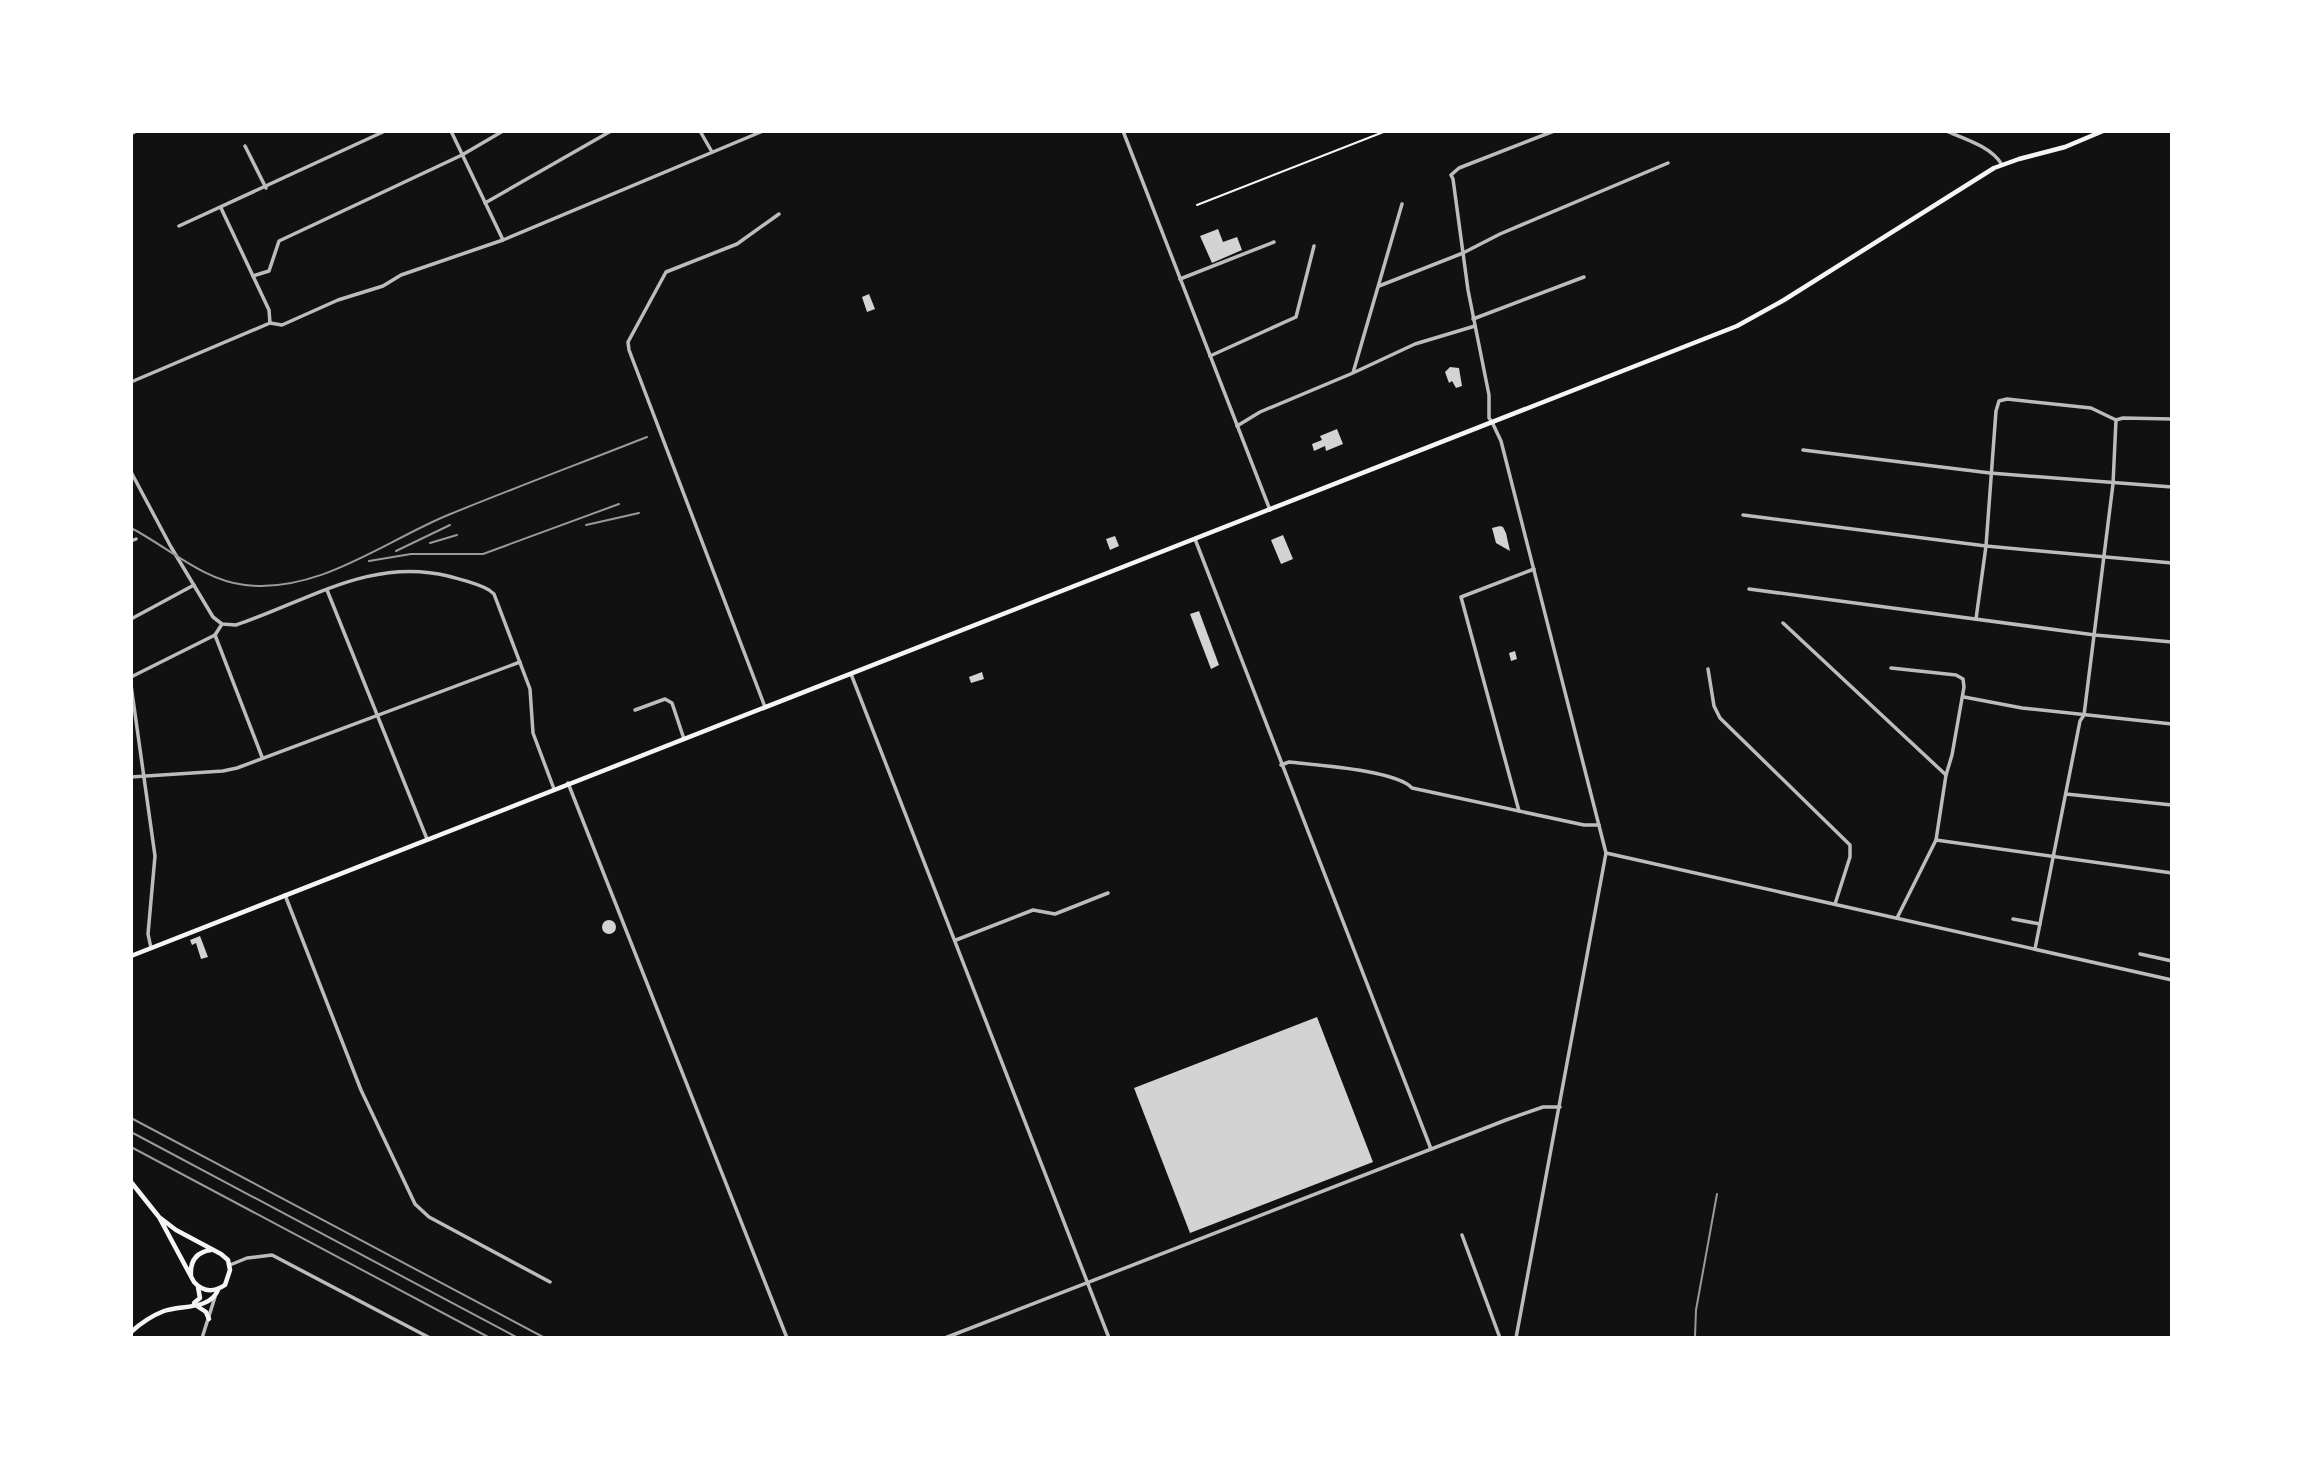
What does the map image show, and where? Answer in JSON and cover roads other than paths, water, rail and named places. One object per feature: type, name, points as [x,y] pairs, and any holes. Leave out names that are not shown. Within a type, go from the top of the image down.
[{"type":"main road","points":[[131,956],[1756,317],[1994,168],[2065,147],[2103,131]]},
{"type":"main road","points":[[131,1182],[159,1217],[198,1287],[199,1299],[189,1305],[152,1316],[131,1332]]},
{"type":"main road","points":[[159,1217],[176,1230],[225,1257],[230,1265],[229,1278],[218,1289],[215,1297],[189,1305]]},
{"type":"main road","points":[[191,1275],[194,1259],[202,1252],[213,1250]]},
{"type":"main road","points":[[198,1287],[206,1290],[218,1289]]},
{"type":"main road","points":[[196,1305],[206,1311],[209,1319]]},
{"type":"street","points":[[131,134],[136,131]]},
{"type":"street","points":[[179,226],[385,131]]},
{"type":"street","points":[[451,131],[503,240]]},
{"type":"street","points":[[253,276],[269,271],[279,241],[462,155],[503,131]]},
{"type":"street","points":[[485,203],[611,131]]},
{"type":"street","points":[[700,131],[712,152]]},
{"type":"street","points":[[131,382],[270,323],[282,325],[338,300],[383,286],[401,275],[503,240],[763,131]]},
{"type":"street","points":[[1123,131],[1270,510]]},
{"type":"street","points":[[1516,1338],[1606,853],[1501,441],[1489,418],[1489,395],[1473,319],[1451,175],[1460,168],[1553,131]]},
{"type":"street","points":[[1946,131],[1980,146],[1995,156],[2001,165]]},
{"type":"street","points":[[245,146],[266,188]]},
{"type":"street","points":[[1378,286],[1463,253],[1512,229],[1668,163]]},
{"type":"street","points":[[1353,373],[1402,204]]},
{"type":"street","points":[[221,208],[269,310],[270,323]]},
{"type":"street","points":[[765,707],[637,373],[628,342],[666,272],[737,244],[779,214]]},
{"type":"street","points":[[1180,279],[1275,242]]},
{"type":"street","points":[[1210,356],[1296,317],[1314,246]]},
{"type":"street","points":[[1473,319],[1584,277]]},
{"type":"street","points":[[1237,426],[1260,412],[1353,373],[1365,365],[1415,344],[1475,326]]},
{"type":"street","points":[[1976,619],[1986,545],[1996,411],[2002,399],[2091,408],[2116,420],[2172,419]]},
{"type":"street","points":[[2035,949],[2080,721],[2084,715],[2113,484],[2116,420]]},
{"type":"street","points":[[1804,450],[1990,473],[2172,487]]},
{"type":"street","points":[[131,472],[194,586],[213,617],[222,624],[236,625],[327,590],[390,571],[425,571],[482,586],[494,594],[530,689],[533,733],[554,789]]},
{"type":"street","points":[[1743,515],[1986,545],[2172,563]]},
{"type":"street","points":[[131,541],[136,538]]},
{"type":"street","points":[[1195,539],[1431,1149]]},
{"type":"street","points":[[1519,811],[1461,597],[1534,569]]},
{"type":"street","points":[[131,619],[194,586]]},
{"type":"street","points":[[1749,589],[2095,635],[2172,642]]},
{"type":"street","points":[[327,590],[427,839]]},
{"type":"street","points":[[1783,623],[1946,775]]},
{"type":"street","points":[[131,677],[215,635],[222,624]]},
{"type":"street","points":[[215,635],[262,758]]},
{"type":"street","points":[[131,777],[222,771],[520,662]]},
{"type":"street","points":[[1891,668],[1956,675],[1963,679],[1964,697],[1946,775],[1936,840],[1897,918]]},
{"type":"street","points":[[1708,669],[1714,706],[1720,718],[1850,845],[1850,857],[1835,904]]},
{"type":"street","points":[[851,673],[1109,1338]]},
{"type":"street","points":[[131,685],[155,856],[148,934],[151,948]]},
{"type":"street","points":[[1964,697],[2022,708],[2172,724]]},
{"type":"street","points":[[635,710],[669,699],[673,703],[684,739]]},
{"type":"street","points":[[1281,765],[1291,762],[1386,776],[1406,781],[1412,788],[1584,825],[1599,825]]},
{"type":"street","points":[[568,783],[787,1338]]},
{"type":"street","points":[[2066,794],[2172,805]]},
{"type":"street","points":[[1936,840],[2172,873]]},
{"type":"street","points":[[1606,853],[2172,980]]},
{"type":"street","points":[[956,940],[1033,910],[1055,914],[1108,893]]},
{"type":"street","points":[[285,895],[361,1090],[415,1204],[429,1217],[550,1282]]},
{"type":"street","points":[[2013,919],[2040,924]]},
{"type":"street","points":[[2140,954],[2172,961]]},
{"type":"street","points":[[945,1338],[1431,1149],[1543,1107],[1560,1107]]},
{"type":"street","points":[[1462,1235],[1500,1338]]},
{"type":"street","points":[[230,1265],[261,1255],[272,1255],[430,1338]]},
{"type":"street","points":[[202,1338],[215,1297]]},
{"type":"railway","points":[[131,528],[200,570],[229,582],[272,586],[299,582],[350,563],[448,515],[647,437]]},
{"type":"railway","points":[[369,561],[411,554],[483,554],[619,504]]},
{"type":"railway","points":[[586,525],[639,513]]},
{"type":"railway","points":[[396,551],[450,525]]},
{"type":"railway","points":[[430,543],[457,535]]},
{"type":"railway","points":[[131,1118],[545,1338]]},
{"type":"railway","points":[[131,1132],[518,1338]]},
{"type":"railway","points":[[131,1147],[490,1338]]},
{"type":"railway","points":[[1695,1337],[1696,1310],[1717,1194]]}]
